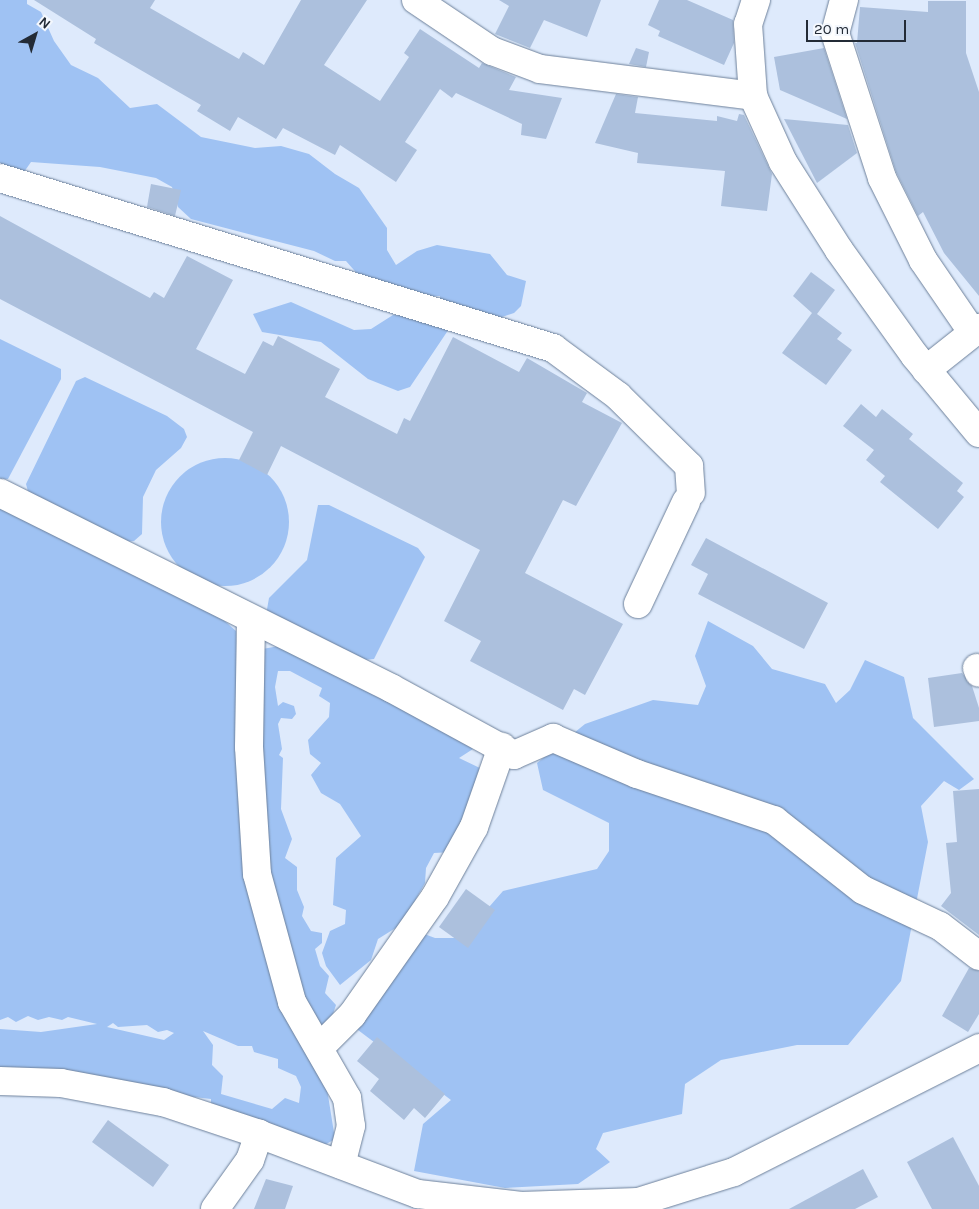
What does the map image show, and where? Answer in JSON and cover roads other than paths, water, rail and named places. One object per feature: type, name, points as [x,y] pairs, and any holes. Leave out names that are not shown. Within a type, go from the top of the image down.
[{"type":"street","points":[[416,0],[492,51],[540,69],[753,96]]},
{"type":"street","points":[[756,0],[748,24],[753,96],[783,162],[839,250],[926,370],[979,434]]},
{"type":"street","points":[[844,0],[836,33],[882,178],[923,260],[976,330],[926,370]]},
{"type":"street","points":[[0,178],[553,348],[618,396],[690,466],[689,497],[638,604]]},
{"type":"street","points":[[0,492],[502,746],[514,756],[552,738],[637,774],[774,820],[863,890],[940,926],[979,956]]},
{"type":"street","points":[[252,619],[249,747],[257,874],[292,1002],[347,1098],[350,1126],[341,1165]]},
{"type":"street","points":[[319,1048],[352,1015],[436,897],[474,827],[502,746]]},
{"type":"street","points":[[0,1081],[30,1080],[109,1090],[163,1102],[259,1134],[341,1165],[415,1202],[521,1206],[638,1202],[734,1172],[979,1048]]},
{"type":"street","points":[[215,1209],[250,1160],[259,1134]]}]
